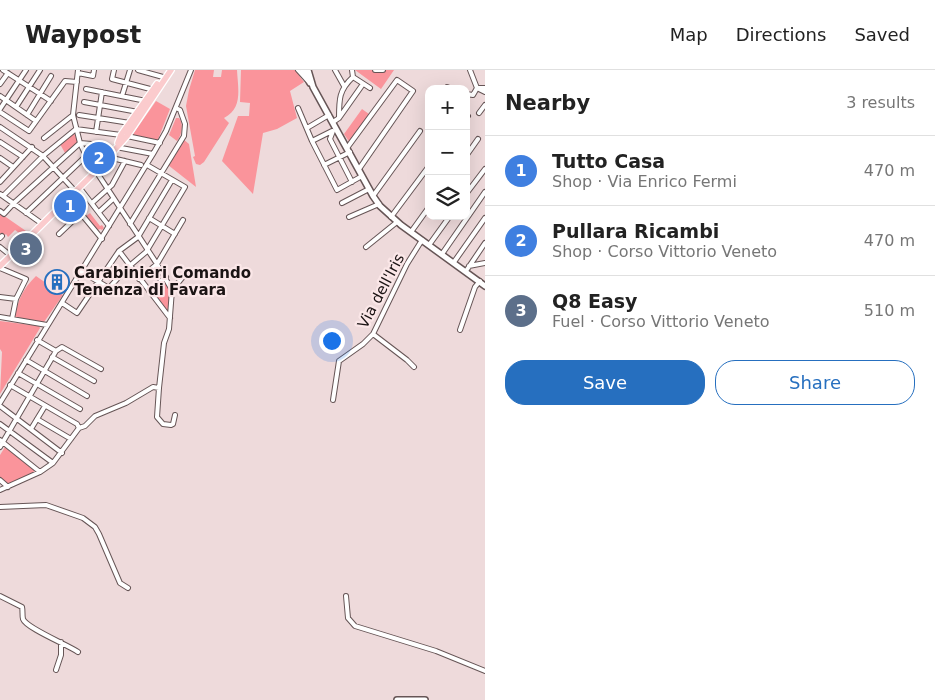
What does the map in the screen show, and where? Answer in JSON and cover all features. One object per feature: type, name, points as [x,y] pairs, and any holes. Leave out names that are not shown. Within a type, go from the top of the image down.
[{"type":"main road","points":[[124,136],[130,123],[167,70]]},
{"type":"main road","points":[[0,267],[41,223],[109,156],[171,70]]},
{"type":"main road","points":[[307,73],[333,122],[335,130],[379,204],[397,222],[454,262],[467,268],[485,286]]},
{"type":"main road","points":[[397,700],[425,700]]},
{"type":"street","points":[[26,70],[0,111],[29,131],[65,81],[77,82]]},
{"type":"street","points":[[16,107],[40,70]]},
{"type":"street","points":[[94,70],[93,76],[78,72],[73,115],[76,129],[80,143],[94,172],[166,277],[172,290],[170,318],[164,343],[157,417],[163,424],[172,425],[175,414]]},
{"type":"street","points":[[114,70],[112,79],[154,90]]},
{"type":"street","points":[[122,96],[130,70]]},
{"type":"street","points":[[138,70],[163,77]]},
{"type":"street","points":[[62,453],[0,405],[46,325],[82,272],[119,208],[147,165],[176,108],[191,70]]},
{"type":"street","points":[[298,70],[307,73]]},
{"type":"street","points":[[335,70],[344,86]]},
{"type":"street","points":[[352,70],[353,77],[370,88]]},
{"type":"street","points":[[375,70],[383,70]]},
{"type":"street","points":[[470,70],[477,88]]},
{"type":"street","points":[[0,84],[5,71],[51,101]]},
{"type":"street","points":[[27,115],[50,76]]},
{"type":"street","points":[[339,118],[339,102],[344,86],[353,77]]},
{"type":"street","points":[[324,165],[340,157],[348,150],[397,80],[413,91],[359,169]]},
{"type":"street","points":[[333,122],[339,118],[363,84]]},
{"type":"street","points":[[477,88],[485,90]]},
{"type":"street","points":[[470,95],[473,95],[477,88]]},
{"type":"street","points":[[86,89],[146,100]]},
{"type":"street","points":[[96,132],[102,92]]},
{"type":"street","points":[[0,96],[36,121]]},
{"type":"street","points":[[84,102],[138,112]]},
{"type":"street","points":[[479,113],[485,105]]},
{"type":"street","points":[[130,224],[184,136],[184,119],[180,110],[176,108]]},
{"type":"street","points":[[298,108],[312,141],[337,190],[362,176]]},
{"type":"street","points":[[44,138],[73,115]]},
{"type":"street","points":[[307,128],[329,115]]},
{"type":"street","points":[[79,116],[130,123]]},
{"type":"street","points":[[0,127],[44,156],[62,177],[92,203],[109,226]]},
{"type":"street","points":[[41,223],[1,195],[76,129],[160,142]]},
{"type":"street","points":[[312,141],[335,130]]},
{"type":"street","points":[[335,130],[330,139],[352,182]]},
{"type":"street","points":[[373,196],[420,131]]},
{"type":"street","points":[[470,150],[478,139]]},
{"type":"street","points":[[0,142],[23,157]]},
{"type":"street","points":[[0,211],[4,214],[53,166],[80,143],[103,145]]},
{"type":"street","points":[[117,146],[153,154]]},
{"type":"street","points":[[1,179],[32,147]]},
{"type":"street","points":[[26,212],[86,156]]},
{"type":"street","points":[[109,156],[141,166]]},
{"type":"street","points":[[0,158],[13,167]]},
{"type":"street","points":[[92,203],[107,190],[125,161]]},
{"type":"street","points":[[82,272],[109,288],[147,250],[162,226],[185,187],[147,165]]},
{"type":"street","points":[[470,189],[485,169]]},
{"type":"street","points":[[391,217],[425,171]]},
{"type":"street","points":[[62,303],[77,313],[119,250],[138,236],[172,180]]},
{"type":"street","points":[[342,203],[369,189]]},
{"type":"street","points":[[442,254],[485,192]]},
{"type":"street","points":[[68,198],[102,239]]},
{"type":"street","points":[[99,212],[113,198]]},
{"type":"street","points":[[349,217],[379,204]]},
{"type":"street","points":[[411,232],[425,213]]},
{"type":"street","points":[[59,234],[81,214]]},
{"type":"street","points":[[149,218],[175,234]]},
{"type":"street","points":[[454,262],[485,218]]},
{"type":"street","points":[[139,279],[157,264],[183,220]]},
{"type":"street","points":[[429,245],[447,220]]},
{"type":"street","points":[[366,247],[397,222]]},
{"type":"street","name":"Via dell'Iris","points":[[333,400],[339,361],[363,344],[373,334],[407,264],[422,240]]},
{"type":"street","points":[[467,268],[485,243]]},
{"type":"street","points":[[0,247],[10,255]]},
{"type":"street","points":[[119,250],[170,318]]},
{"type":"street","points":[[467,268],[485,264]]},
{"type":"street","points":[[0,267],[26,279],[16,299],[12,319]]},
{"type":"street","points":[[149,291],[166,277]]},
{"type":"street","points":[[172,290],[182,278]]},
{"type":"street","points":[[460,330],[475,287],[480,281]]},
{"type":"street","points":[[0,296],[16,299]]},
{"type":"street","points":[[0,317],[46,325]]},
{"type":"street","points":[[373,334],[407,360],[414,368]]},
{"type":"street","points":[[38,340],[56,351]]},
{"type":"street","points":[[0,447],[1,441],[9,431],[56,351],[62,347],[101,369]]},
{"type":"street","points":[[52,357],[94,381]]},
{"type":"street","points":[[26,360],[88,396]]},
{"type":"street","points":[[18,372],[80,409]]},
{"type":"street","points":[[10,385],[77,424],[79,428]]},
{"type":"street","points":[[0,490],[40,472],[52,463],[62,453],[79,428],[85,426],[96,416],[126,403],[153,387],[159,388]]},
{"type":"street","points":[[31,430],[45,406]]},
{"type":"street","points":[[37,418],[71,439]]},
{"type":"street","points":[[0,424],[52,463]]},
{"type":"street","points":[[1,441],[40,472]]},
{"type":"street","points":[[0,480],[8,487]]},
{"type":"street","points":[[0,507],[46,505],[83,518],[95,527],[118,580],[128,588]]},
{"type":"street","points":[[0,596],[22,607],[25,622],[78,652]]},
{"type":"street","points":[[346,596],[348,618],[355,626],[436,651],[485,671]]},
{"type":"street","points":[[56,670],[61,656],[61,642]]},
{"type":"shaded area","points":[[195,70],[214,70],[213,77],[221,77],[222,70],[237,70],[238,84],[237,103],[230,114],[224,118],[229,123],[204,162],[200,165],[196,164],[193,157],[195,156],[186,106]]},
{"type":"shaded area","points":[[241,70],[295,70],[304,82],[290,91],[297,118],[277,129],[263,133],[253,194],[222,161],[238,116],[249,116],[250,103],[240,102]]},
{"type":"shaded area","points":[[355,70],[394,70],[381,89]]},
{"type":"shaded area","points":[[156,101],[170,109],[157,142],[131,137]]},
{"type":"shaded area","points":[[362,109],[369,114],[350,143],[344,134]]},
{"type":"shaded area","points":[[176,118],[181,120],[182,126],[177,141],[169,135]]},
{"type":"shaded area","points":[[74,133],[78,143],[65,153],[60,144]]},
{"type":"shaded area","points":[[183,139],[189,144],[196,187],[168,165]]},
{"type":"shaded area","points":[[0,213],[26,231],[22,235],[15,230],[8,237],[6,234],[4,236],[0,233]]},
{"type":"shaded area","points":[[90,213],[100,226],[102,225],[104,228],[102,230],[98,230],[85,217]]},
{"type":"shaded area","points":[[36,276],[63,295],[44,322],[15,317],[22,295]]},
{"type":"shaded area","points":[[166,280],[170,300],[169,312],[152,291]]},
{"type":"shaded area","points":[[0,321],[39,326],[40,328],[0,394],[2,352],[0,349]]},
{"type":"shaded area","points":[[5,447],[35,471],[9,485],[0,477],[0,455]]},
{"type":"place","name":"Pullara Ricambi","points":[[99,158]]},
{"type":"place","name":"Tutto Casa","points":[[70,206]]},
{"type":"place","name":"Q8 Easy","points":[[26,249]]},
{"type":"place","name":"Carabinieri Comando Tenenza di Favara","points":[[57,282]]}]
